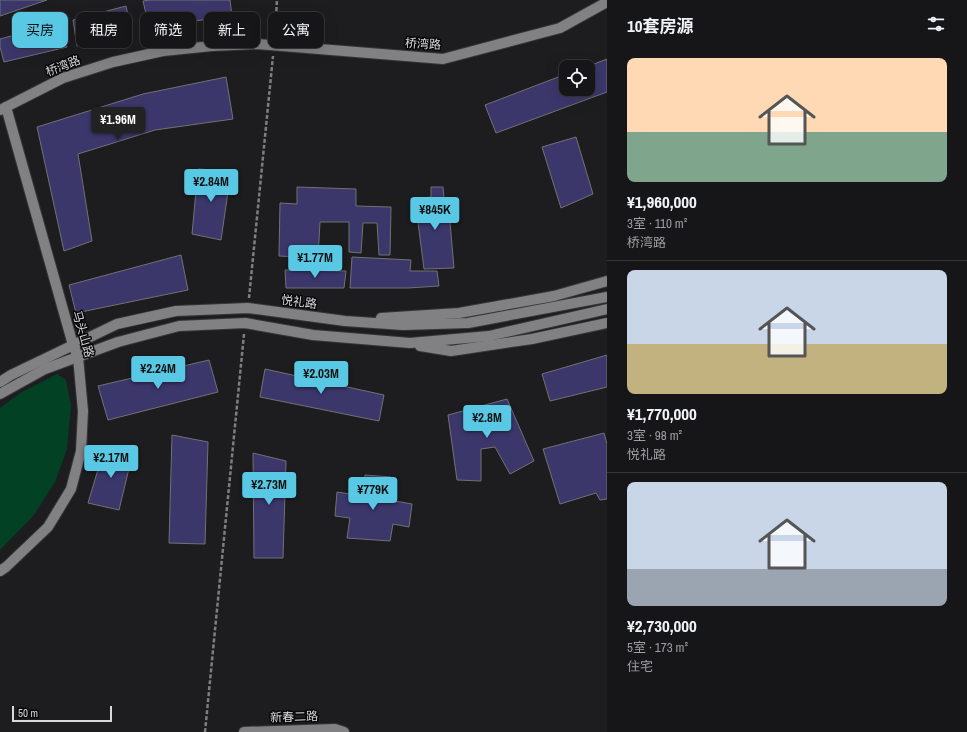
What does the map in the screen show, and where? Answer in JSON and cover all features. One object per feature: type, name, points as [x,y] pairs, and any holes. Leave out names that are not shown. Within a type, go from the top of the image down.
[{"type":"main road","name":"桥湾路","points":[[310,48],[443,59],[560,28],[607,2]]},
{"type":"main road","name":"桥湾路","points":[[3,109],[63,78],[113,62],[163,51],[212,46],[268,45]]},
{"type":"main road","name":"马头山路","points":[[0,571],[48,527],[71,489],[81,451],[83,411],[78,357],[73,345],[3,109]]},
{"type":"main road","points":[[345,321],[459,313],[554,296],[607,281]]},
{"type":"main road","name":"悦礼路","points":[[0,382],[10,375],[117,324],[176,311],[248,308],[345,321],[403,325],[468,323],[607,297]]},
{"type":"main road","points":[[0,394],[45,369],[118,342],[179,326],[245,323],[313,335],[410,343],[489,336],[607,309]]},
{"type":"main road","points":[[396,342],[451,351],[532,339],[607,323]]},
{"type":"main road","name":"新春二路","points":[[244,732],[335,728],[344,732]]},
{"type":"path","points":[[276,12],[277,0]]},
{"type":"path","points":[[248,308],[274,48]]},
{"type":"path","points":[[205,732],[245,323]]},
{"type":"green space","points":[[57,374],[66,380],[71,405],[67,449],[55,482],[34,515],[0,550],[0,408],[22,392]]},
{"type":"building","points":[[0,0],[47,0],[0,16]]},
{"type":"building","points":[[230,0],[232,12],[204,12],[204,20],[196,21],[196,12],[146,12],[143,1]]},
{"type":"building","points":[[126,6],[127,12],[103,12]]},
{"type":"building","points":[[76,19],[76,40],[73,20]]},
{"type":"building","points":[[12,36],[12,48],[63,48],[4,62],[0,47],[0,39]]},
{"type":"building","points":[[607,59],[607,92],[496,133],[485,105],[559,77],[559,96],[595,96],[595,64]]},
{"type":"building","points":[[226,77],[233,119],[155,130],[78,154],[92,241],[64,251],[37,127],[143,94]]},
{"type":"building","points":[[576,137],[593,194],[561,208],[542,147]]},
{"type":"building","points":[[198,169],[231,171],[221,240],[192,234]]},
{"type":"building","points":[[297,187],[356,189],[356,206],[391,207],[390,255],[379,255],[377,223],[363,223],[361,253],[349,252],[349,222],[320,222],[318,258],[279,256],[280,203],[297,204]]},
{"type":"building","points":[[431,187],[443,187],[446,222],[450,222],[454,268],[424,269],[415,199],[431,197]]},
{"type":"building","points":[[181,255],[188,290],[76,313],[69,285]]},
{"type":"building","points":[[352,257],[411,260],[410,271],[437,271],[439,286],[408,288],[350,288]]},
{"type":"building","points":[[285,270],[346,271],[344,288],[286,288]]},
{"type":"building","points":[[607,355],[607,387],[550,401],[542,374]]},
{"type":"building","points":[[209,360],[218,392],[108,420],[98,386]]},
{"type":"building","points":[[265,369],[384,395],[379,421],[260,397]]},
{"type":"building","points":[[507,399],[534,461],[510,474],[495,447],[481,449],[481,481],[457,480],[448,415]]},
{"type":"building","points":[[604,433],[607,444],[607,499],[600,500],[596,493],[560,504],[543,449]]},
{"type":"building","points":[[172,435],[208,442],[205,544],[169,543]]},
{"type":"building","points":[[105,446],[132,456],[119,510],[88,503]]},
{"type":"building","points":[[253,453],[286,461],[283,558],[254,558]]},
{"type":"building","points":[[365,475],[391,477],[389,500],[412,504],[409,527],[393,524],[390,541],[347,538],[350,518],[335,516],[337,492],[363,496]]}]
